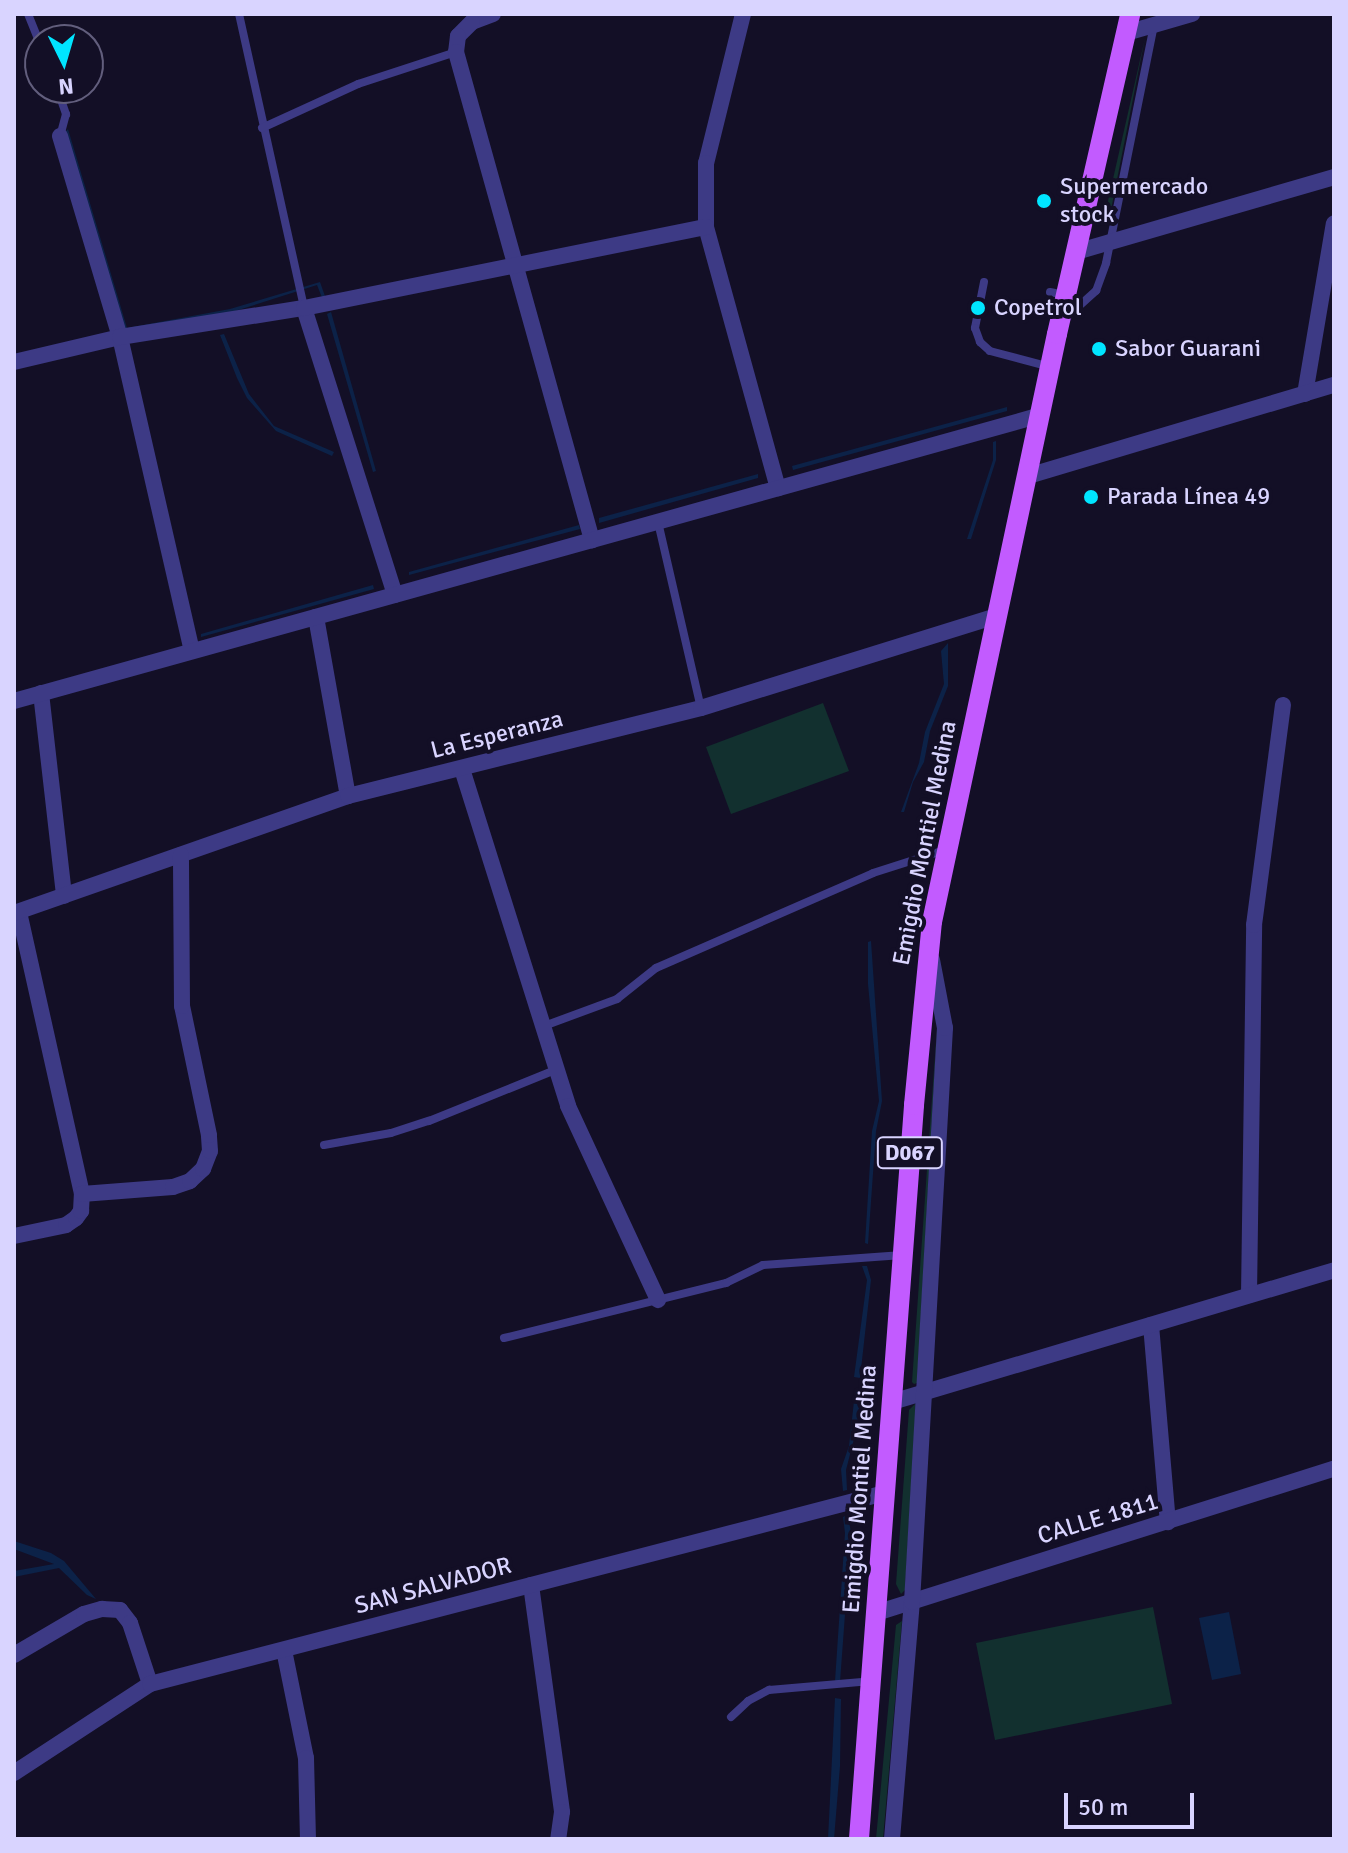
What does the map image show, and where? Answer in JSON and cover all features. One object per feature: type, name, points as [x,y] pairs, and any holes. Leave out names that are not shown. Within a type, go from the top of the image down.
[{"type":"main road","name":"Emigdio Montiel Medina","points":[[859,1839],[929,945],[946,850],[1041,415],[1057,334],[1058,293],[1076,252],[1128,24]]},
{"type":"street","points":[[493,14],[472,22],[458,36],[456,52],[592,540]]},
{"type":"street","points":[[743,14],[706,163],[703,193],[706,227],[778,488]]},
{"type":"street","points":[[1128,24],[1154,25],[1191,14]]},
{"type":"street","points":[[60,136],[120,337],[192,651]]},
{"type":"street","points":[[1076,252],[1334,177]]},
{"type":"street","points":[[1305,394],[1334,223]]},
{"type":"street","points":[[14,362],[120,337],[304,308],[706,227]]},
{"type":"street","points":[[304,308],[395,595]]},
{"type":"street","points":[[1028,476],[1334,385]]},
{"type":"street","points":[[14,701],[1041,415]]},
{"type":"street","name":"La Esperanza","points":[[16,912],[348,796],[701,708],[996,616]]},
{"type":"street","points":[[316,617],[348,796]]},
{"type":"street","points":[[41,693],[64,896]]},
{"type":"street","points":[[1249,1295],[1254,925],[1283,705]]},
{"type":"street","points":[[462,769],[568,1106],[658,1300]]},
{"type":"street","points":[[82,1194],[173,1187],[190,1181],[203,1169],[210,1151],[182,1006],[181,855]]},
{"type":"street","points":[[14,1236],[66,1225],[81,1211],[82,1194],[16,912]]},
{"type":"street","points":[[892,1839],[912,1602],[945,1028],[929,945]]},
{"type":"street","points":[[892,1402],[1334,1270]]},
{"type":"street","points":[[1151,1325],[1168,1522]]},
{"type":"street","name":"CALLE 1811","points":[[876,1613],[1334,1469]]},
{"type":"street","name":"SAN SALVADOR","points":[[14,1773],[150,1684],[885,1493]]},
{"type":"street","points":[[531,1585],[562,1812],[558,1839]]},
{"type":"street","points":[[14,1655],[84,1614],[102,1609],[120,1610],[130,1623],[150,1684]]},
{"type":"street","points":[[284,1650],[306,1758],[308,1839]]},
{"type":"lane","points":[[239,14],[304,308]]},
{"type":"lane","points":[[1057,334],[1074,308],[1096,291],[1110,242],[1154,25]]},
{"type":"lane","points":[[262,128],[358,84],[456,52]]},
{"type":"lane","points":[[60,136],[66,114],[63,104]]},
{"type":"lane","points":[[984,282],[975,328],[980,342],[990,351],[1050,367]]},
{"type":"lane","points":[[658,522],[701,708]]},
{"type":"lane","points":[[544,1026],[617,999],[656,968],[873,873],[946,850]]},
{"type":"lane","points":[[324,1145],[391,1133],[429,1121],[555,1070]]},
{"type":"lane","points":[[504,1338],[726,1283],[753,1268],[772,1263],[903,1255]]},
{"type":"lane","points":[[731,1717],[748,1701],[769,1690],[871,1681]]},
{"type":"green space","points":[[1145,38],[1109,220],[1105,225],[1103,223]]},
{"type":"green space","points":[[823,703],[849,771],[731,814],[706,747]]},
{"type":"green space","points":[[938,1013],[917,1383],[914,1384],[912,1382]]},
{"type":"green space","points":[[916,1403],[905,1590],[901,1594],[896,1584],[909,1410]]},
{"type":"green space","points":[[1153,1607],[1172,1704],[995,1740],[976,1643]]},
{"type":"green space","points":[[902,1621],[883,1839],[876,1839],[896,1625]]},
{"type":"water","points":[[68,129],[127,328],[230,309],[320,282],[326,299],[323,300],[317,285],[232,312],[125,331],[65,132]]},
{"type":"water","points":[[331,312],[376,471],[373,472],[327,314]]},
{"type":"water","points":[[224,334],[249,394],[274,426],[334,452],[332,456],[276,431],[247,398],[220,335]]},
{"type":"water","points":[[1007,407],[1007,411],[793,470],[792,466]]},
{"type":"water","points":[[996,441],[996,460],[971,539],[967,539],[993,460],[993,442]]},
{"type":"water","points":[[758,474],[758,478],[599,523],[599,518]]},
{"type":"water","points":[[579,525],[580,529],[409,575],[409,572]]},
{"type":"water","points":[[373,585],[374,589],[201,637],[201,634]]},
{"type":"water","points":[[948,643],[948,686],[930,731],[924,762],[913,782],[904,812],[901,812],[919,763],[925,732],[944,684],[941,651]]},
{"type":"water","points":[[871,941],[882,1101],[876,1131],[868,1244],[865,1243],[872,1131],[879,1101],[868,984],[868,942]]},
{"type":"water","points":[[862,1266],[867,1266],[871,1280],[860,1378],[854,1377],[867,1280]]},
{"type":"water","points":[[855,1392],[860,1392],[859,1419],[846,1470],[847,1490],[843,1491],[841,1469],[849,1446]]},
{"type":"water","points":[[848,1515],[851,1533],[840,1682],[835,1681],[845,1533],[843,1517]]},
{"type":"water","points":[[14,1541],[51,1553],[64,1561],[96,1599],[87,1595],[59,1568],[14,1577],[14,1571],[54,1564],[14,1549]]},
{"type":"water","points":[[1229,1612],[1241,1674],[1212,1680],[1199,1618]]},
{"type":"water","points":[[835,1698],[841,1699],[840,1766],[834,1839],[828,1839]]},
{"type":"place","name":"Supermercado stock","points":[[1044,201]]},
{"type":"place","name":"Copetrol","points":[[978,308]]},
{"type":"place","name":"Sabor Guarani","points":[[1099,349]]},
{"type":"place","name":"Parada Línea 49","points":[[1091,497]]}]
